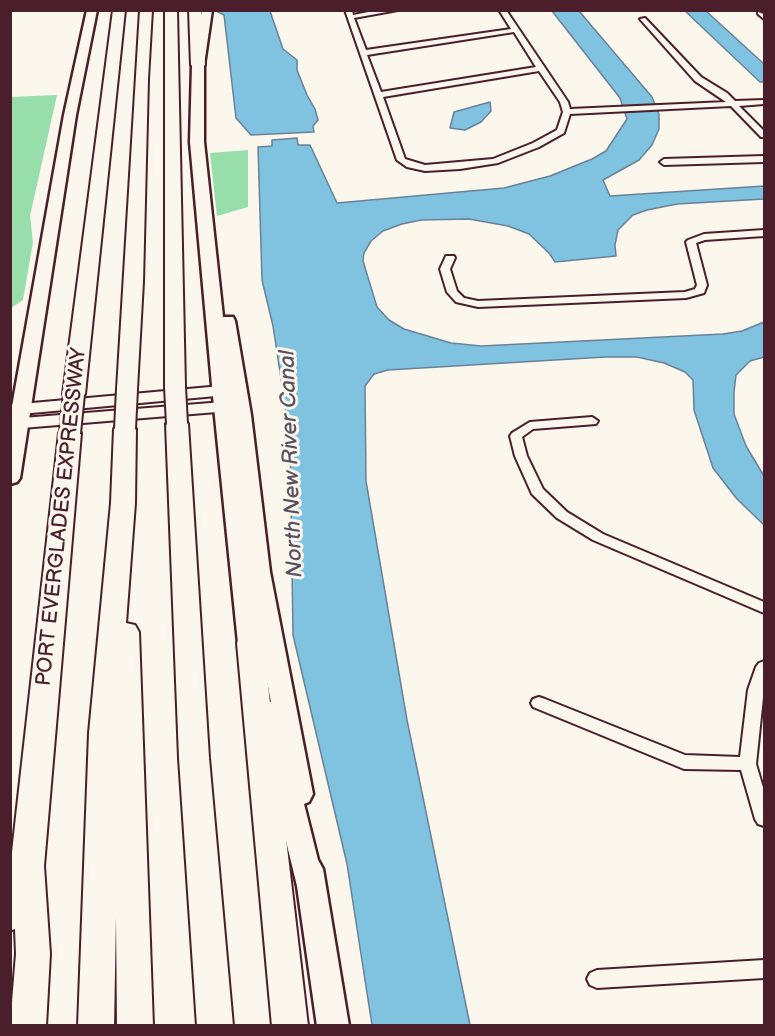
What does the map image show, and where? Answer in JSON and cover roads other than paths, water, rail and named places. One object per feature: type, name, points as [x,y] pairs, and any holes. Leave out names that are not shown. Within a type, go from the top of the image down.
[{"type":"highway","name":"PORT EVERGLADES EXPRESSWAY","points":[[28,1026],[33,954],[28,866],[74,394],[119,10]]},
{"type":"highway","points":[[135,1026],[123,503],[146,10]]},
{"type":"highway","points":[[171,10],[175,387],[194,758],[215,1026]]},
{"type":"highway","points":[[195,10],[198,64]]},
{"type":"highway","points":[[96,1026],[104,733],[123,503]]},
{"type":"highway","points":[[250,643],[290,1026]]},
{"type":"highway","points":[[10,916],[28,866]]},
{"type":"main road","points":[[10,478],[16,417],[70,115],[92,10]]},
{"type":"main road","points":[[207,10],[198,64],[197,142],[222,399],[250,643],[310,883]]},
{"type":"main road","points":[[204,221],[219,275],[239,393],[259,572],[270,639],[295,758],[310,883],[333,1026]]},
{"type":"main road","points":[[16,417],[222,399]]},
{"type":"street","points":[[395,10],[349,14],[400,160],[425,168],[495,161],[536,145],[561,131],[567,111],[564,102],[502,10]]},
{"type":"street","points":[[643,19],[698,79],[724,95],[765,135]]},
{"type":"street","points":[[363,53],[515,30]]},
{"type":"street","points":[[378,95],[541,68]]},
{"type":"street","points":[[567,111],[765,102]]},
{"type":"street","points":[[664,162],[765,159]]},
{"type":"street","points":[[450,258],[445,269],[452,292],[460,300],[478,304],[686,295],[700,291],[702,285],[691,242],[704,237],[765,233]]},
{"type":"street","points":[[592,421],[530,426],[516,436],[521,456],[537,491],[562,515],[598,537],[765,608]]},
{"type":"street","points":[[765,667],[748,764],[765,819]]},
{"type":"street","points":[[539,703],[684,762],[748,764]]},
{"type":"street","points":[[597,979],[765,969]]},
{"type":"water","points":[[216,11],[270,11],[283,49],[297,60],[297,70],[315,109],[318,120],[313,126],[314,132],[251,135],[236,118],[224,15]]},
{"type":"water","name":"North New River Canal","points":[[552,11],[579,11],[652,97],[659,114],[659,129],[652,145],[639,160],[603,180],[610,196],[764,186],[764,199],[677,204],[647,210],[633,215],[618,230],[615,245],[616,256],[555,262],[529,234],[508,226],[469,219],[421,220],[402,224],[383,231],[371,241],[364,253],[363,261],[377,307],[389,320],[404,329],[451,343],[481,346],[723,334],[742,331],[764,322],[764,357],[750,361],[736,375],[734,414],[746,446],[764,476],[764,525],[737,499],[713,468],[694,410],[693,380],[685,372],[664,363],[637,357],[605,357],[388,370],[374,374],[365,386],[366,481],[407,720],[470,1025],[372,1025],[347,864],[293,635],[290,438],[273,326],[262,280],[258,147],[272,146],[272,140],[297,138],[298,145],[310,145],[337,203],[504,188],[550,176],[592,159],[606,151],[627,119],[620,98]]},
{"type":"water","points":[[685,11],[706,11],[764,64],[764,82],[760,82]]},
{"type":"water","points":[[490,102],[491,111],[481,122],[465,130],[450,128],[454,112]]}]
